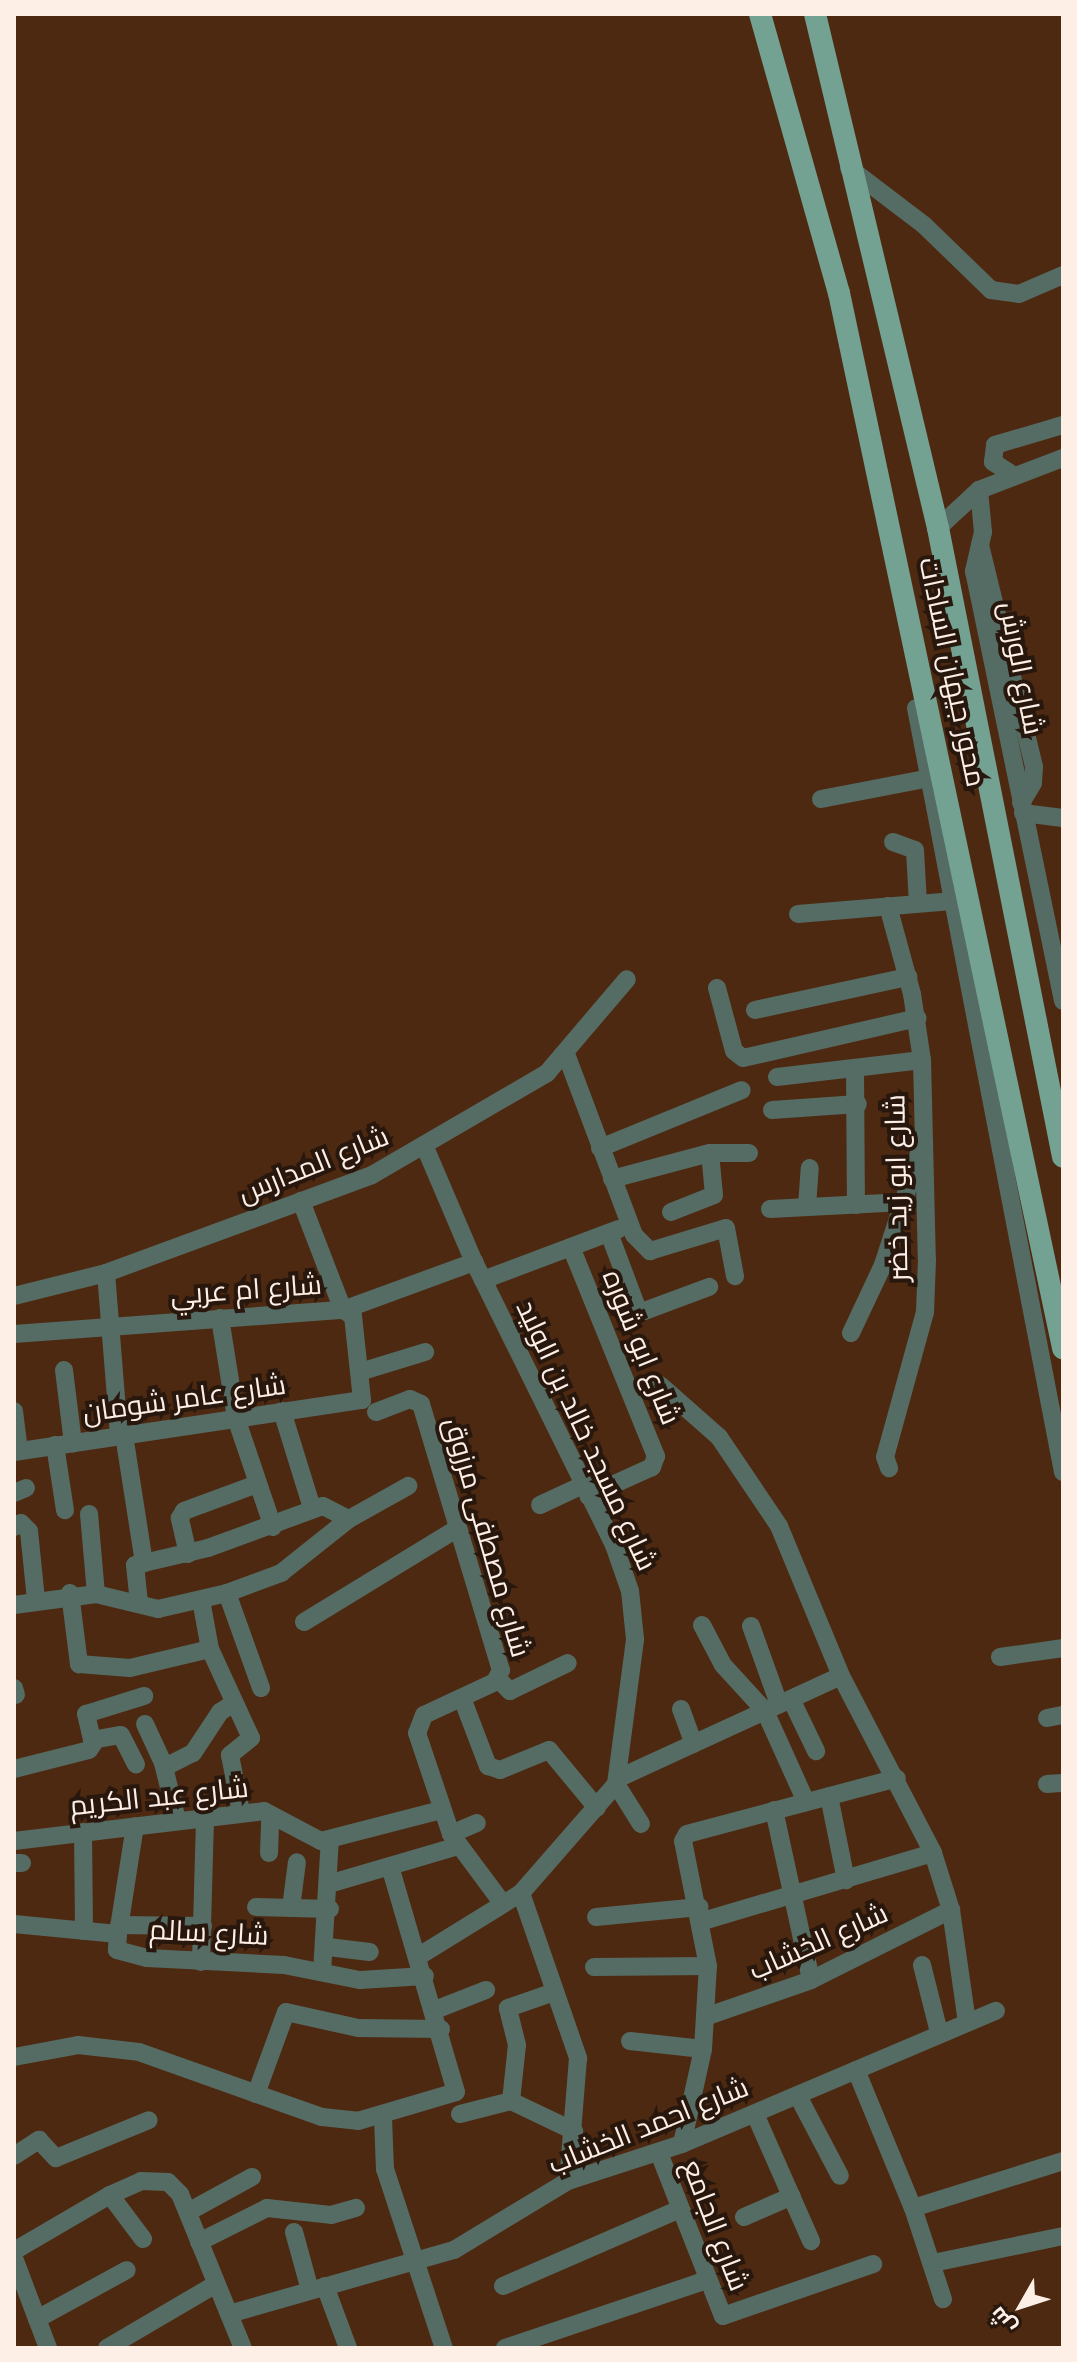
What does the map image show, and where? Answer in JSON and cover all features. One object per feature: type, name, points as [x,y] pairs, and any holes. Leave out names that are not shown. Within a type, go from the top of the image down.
[{"type":"main road","name":"محور جيهان السادات","points":[[760,14],[839,293],[910,610],[1063,1348]]},
{"type":"main road","name":"محور جيهان السادات","points":[[815,14],[849,168],[938,528],[1063,1157]]},
{"type":"street","points":[[849,168],[924,225],[991,290],[1019,294],[1063,275]]},
{"type":"street","points":[[1013,475],[996,467],[995,445],[1063,425]]},
{"type":"street","points":[[938,528],[979,490],[1063,458]]},
{"type":"street","name":"شارع الورش","points":[[979,490],[980,545],[1034,767],[1033,783],[1022,808]]},
{"type":"street","points":[[910,610],[909,664],[1063,1472]]},
{"type":"street","points":[[821,799],[930,778]]},
{"type":"street","points":[[1063,818],[1022,808],[1063,1001]]},
{"type":"street","points":[[893,842],[915,850],[918,903]]},
{"type":"street","points":[[798,914],[954,901]]},
{"type":"street","name":"شارع ابو زيد خضر","points":[[888,906],[917,1018],[925,1135],[925,1312],[885,1457],[889,1468]]},
{"type":"street","points":[[755,1010],[908,977]]},
{"type":"street","name":"شارع المدارس","points":[[14,1296],[106,1273],[372,1175],[547,1073],[627,979]]},
{"type":"street","points":[[717,988],[734,1051],[743,1058],[917,1018]]},
{"type":"street","points":[[566,1054],[628,1226],[645,1248],[726,1228],[735,1276]]},
{"type":"street","points":[[777,1077],[922,1060]]},
{"type":"street","points":[[855,1069],[858,1104],[856,1205]]},
{"type":"street","points":[[600,1148],[742,1090]]},
{"type":"street","points":[[772,1110],[858,1104]]},
{"type":"street","points":[[851,1333],[904,1202],[925,1135]]},
{"type":"street","name":"شارع مسجد خالد بن الوليد","points":[[424,1145],[474,1262],[623,1568],[634,1615],[617,1781]]},
{"type":"street","points":[[612,1179],[710,1153],[749,1153]]},
{"type":"street","points":[[671,1212],[714,1195],[710,1153]]},
{"type":"street","points":[[807,1207],[810,1168]]},
{"type":"street","points":[[301,1201],[343,1310],[353,1316],[369,1406]]},
{"type":"street","points":[[770,1209],[904,1202]]},
{"type":"street","points":[[483,1280],[628,1226]]},
{"type":"street","points":[[609,1233],[639,1313],[709,1287]]},
{"type":"street","name":"شارع ابو شوره","points":[[571,1247],[656,1456],[652,1467],[585,1491]]},
{"type":"street","name":"شارع ام عربي","points":[[14,1334],[343,1310],[474,1262]]},
{"type":"street","points":[[106,1273],[121,1435],[144,1563]]},
{"type":"street","points":[[220,1318],[236,1418],[273,1527]]},
{"type":"street","points":[[363,1371],[425,1352]]},
{"type":"street","points":[[64,1370],[65,1510]]},
{"type":"street","points":[[660,1385],[719,1437],[753,1480],[779,1526],[841,1676],[897,1778],[933,1853],[951,1910],[967,2022]]},
{"type":"street","name":"شارع مصطفى مرزوق","points":[[369,1406],[410,1399],[421,1404],[455,1530],[501,1670],[498,1679],[419,1723],[441,1810],[455,1840],[503,1904]]},
{"type":"street","name":"شارع عامر شومان","points":[[16,1451],[282,1411],[369,1406]]},
{"type":"street","points":[[14,1411],[16,1451]]},
{"type":"street","points":[[282,1411],[312,1508]]},
{"type":"street","points":[[188,1554],[180,1518],[184,1511],[257,1484]]},
{"type":"street","points":[[14,1605],[70,1593],[96,1594],[158,1609],[227,1593],[281,1573],[349,1519],[408,1486]]},
{"type":"street","points":[[540,1505],[585,1491]]},
{"type":"street","points":[[139,1603],[131,1569],[144,1563],[188,1554],[273,1527],[312,1508],[334,1508],[349,1519]]},
{"type":"street","points":[[89,1514],[96,1594]]},
{"type":"street","points":[[18,1525],[29,1531],[36,1600]]},
{"type":"street","points":[[304,1622],[455,1530]]},
{"type":"street","points":[[70,1593],[79,1664],[130,1668],[210,1649]]},
{"type":"street","points":[[227,1593],[261,1688]]},
{"type":"street","points":[[201,1600],[210,1649],[251,1738],[230,1755],[241,1812]]},
{"type":"street","points":[[702,1625],[723,1665],[778,1705],[816,1751]]},
{"type":"street","points":[[751,1626],[806,1802]]},
{"type":"street","points":[[1000,1657],[1063,1648]]},
{"type":"street","points":[[498,1679],[510,1691],[568,1663]]},
{"type":"street","points":[[419,1956],[521,1893],[617,1781],[841,1676]]},
{"type":"street","points":[[14,1769],[89,1750],[92,1740],[86,1714],[144,1696]]},
{"type":"street","points":[[462,1698],[488,1766],[500,1770],[549,1750],[597,1808]]},
{"type":"street","points":[[165,1767],[193,1753],[220,1712],[234,1703]]},
{"type":"street","points":[[681,1709],[694,1744]]},
{"type":"street","points":[[145,1724],[165,1767],[177,1820]]},
{"type":"street","points":[[92,1740],[121,1735],[136,1764]]},
{"type":"street","points":[[682,2144],[703,2049],[708,1966],[701,1914],[683,1841],[687,1834],[897,1778]]},
{"type":"street","points":[[617,1781],[641,1824]]},
{"type":"street","points":[[829,1796],[846,1880]]},
{"type":"street","points":[[322,1972],[328,1947],[332,1883],[330,1839],[441,1810]]},
{"type":"street","points":[[774,1810],[811,1980]]},
{"type":"street","name":"شارع عبد الكريم","points":[[14,1841],[241,1812],[270,1815],[316,1841],[330,1839]]},
{"type":"street","points":[[269,1853],[270,1815]]},
{"type":"street","points":[[201,1962],[205,1817]]},
{"type":"street","points":[[332,1883],[390,1866],[455,1840],[477,1823]]},
{"type":"street","points":[[135,1826],[118,1930],[203,1926]]},
{"type":"street","points":[[83,1832],[84,1931]]},
{"type":"street","points":[[596,1917],[701,1914],[793,1895],[933,1853]]},
{"type":"street","points":[[291,1908],[297,1862]]},
{"type":"street","points":[[14,2057],[48,2046],[109,2047],[167,2059],[322,2117],[383,2118],[456,2092],[441,2029],[390,1866]]},
{"type":"street","points":[[521,1893],[578,2058],[568,2181]]},
{"type":"street","points":[[256,1907],[330,1909]]},
{"type":"street","name":"شارع الخشاب","points":[[705,2017],[811,1980],[951,1910]]},
{"type":"street","name":"شارع سالم","points":[[14,1924],[84,1931],[118,1930],[121,1953],[322,1972],[360,1980],[425,1976]]},
{"type":"street","points":[[328,1947],[370,1952]]},
{"type":"street","points":[[922,1965],[939,2032]]},
{"type":"street","points":[[594,1967],[708,1966]]},
{"type":"street","points":[[435,2010],[486,1990]]},
{"type":"street","points":[[511,2101],[517,2045],[508,2008],[554,1992]]},
{"type":"street","name":"شارع احمد الخشاب","points":[[229,2314],[420,2261],[484,2236],[568,2181],[682,2144],[939,2032],[996,2011]]},
{"type":"street","points":[[256,2094],[286,2012],[358,2028],[441,2029]]},
{"type":"street","points":[[630,2041],[703,2049]]},
{"type":"street","points":[[856,2070],[913,2208],[943,2299]]},
{"type":"street","points":[[798,2096],[840,2176]]},
{"type":"street","points":[[460,2114],[511,2101],[574,2131]]},
{"type":"street","points":[[755,2114],[811,2241]]},
{"type":"street","points":[[383,2118],[385,2169],[420,2261],[444,2348]]},
{"type":"street","points":[[14,2156],[39,2140],[56,2158],[149,2120]]},
{"type":"street","name":"شارع الجامع","points":[[659,2153],[723,2316],[873,2264]]},
{"type":"street","points":[[913,2208],[1063,2161]]},
{"type":"street","points":[[188,2212],[252,2177]]},
{"type":"street","points":[[14,2251],[110,2195],[155,2178],[180,2194],[229,2314],[239,2347]]},
{"type":"street","points":[[110,2195],[143,2239]]},
{"type":"street","points":[[744,2217],[792,2196]]},
{"type":"street","points":[[199,2242],[267,2208],[322,2215],[356,2208]]},
{"type":"street","points":[[503,2286],[680,2209]]},
{"type":"street","points":[[294,2232],[317,2288],[348,2348]]},
{"type":"street","points":[[933,2263],[1063,2236]]},
{"type":"street","points":[[14,2258],[48,2348]]},
{"type":"street","points":[[37,2319],[127,2270]]},
{"type":"street","points":[[505,2348],[707,2280]]},
{"type":"street","points":[[112,2347],[216,2284]]}]
